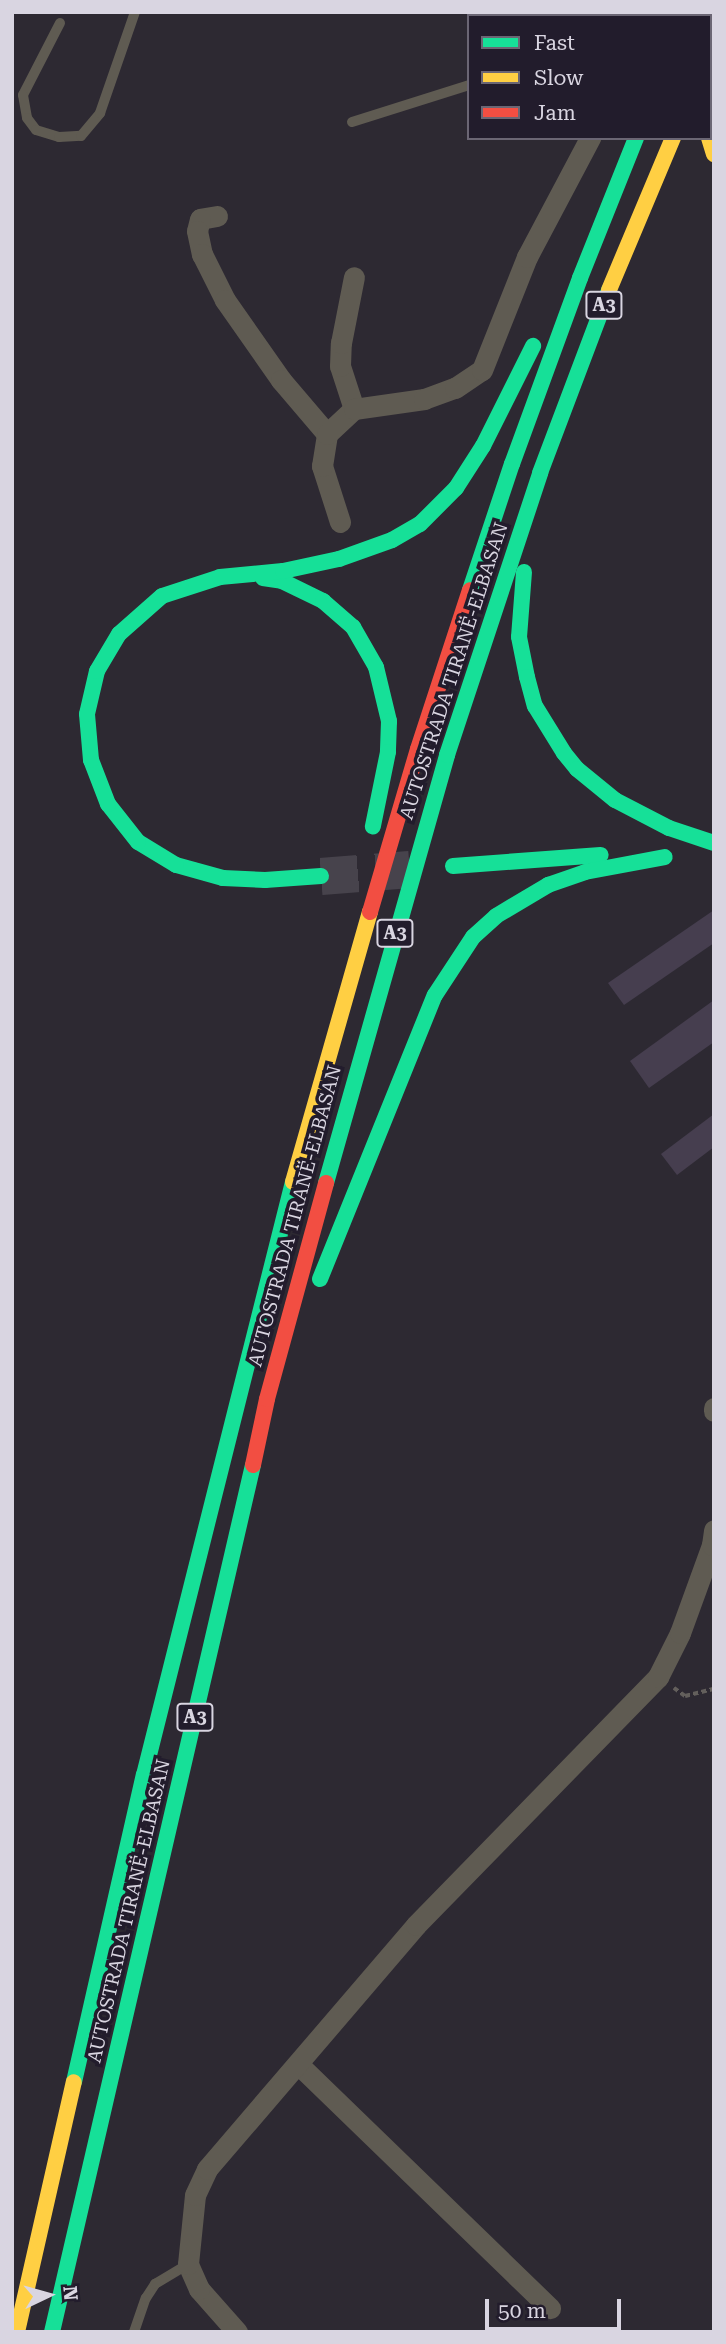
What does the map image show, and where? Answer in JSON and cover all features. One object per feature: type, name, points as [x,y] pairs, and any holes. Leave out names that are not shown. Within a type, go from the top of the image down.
[{"type":"main road","name":"AUTOSTRADA TIRANË-ELBASAN","points":[[17,2332],[32,2245],[144,1775],[284,1216],[345,995],[431,710],[512,464],[580,278],[635,140]]},
{"type":"main road","name":"AUTOSTRADA TIRANË-ELBASAN","points":[[52,2332],[267,1399],[378,991],[447,755],[540,473],[611,286],[672,140]]},
{"type":"main road","points":[[321,876],[242,880],[201,874],[176,866],[138,842],[121,824],[97,783],[87,736],[90,693],[107,651],[119,634],[162,596],[200,581],[296,569],[339,559],[392,540],[420,524],[456,488],[483,446],[560,290],[580,278]]},
{"type":"main road","name":"A3","points":[[540,473],[549,492],[527,559],[518,614],[519,637],[535,706],[564,752],[596,786],[650,819],[714,843]]},
{"type":"main road","points":[[238,575],[282,581],[303,589],[353,627],[369,653],[382,685],[389,721],[388,752],[370,838]]},
{"type":"main road","points":[[267,1399],[287,1382],[310,1305],[435,995],[473,937],[496,916],[548,885],[585,872],[671,857],[591,855],[453,866]]},
{"type":"main road","points":[[345,995],[337,974],[356,899]]},
{"type":"street","points":[[340,522],[322,466],[327,434],[354,409],[405,404],[432,396],[455,388],[482,370],[527,257],[589,140]]},
{"type":"street","points":[[217,216],[200,219],[197,230],[202,254],[225,300],[281,380],[327,434]]},
{"type":"street","points":[[354,276],[341,343],[340,366],[354,409]]},
{"type":"street","points":[[237,2332],[199,2289],[188,2264],[195,2195],[207,2169],[416,1924],[657,1677],[680,1633],[712,1545],[714,1530]]},
{"type":"street","points":[[298,2064],[550,2308]]},
{"type":"lane","points":[[60,23],[23,95],[27,118],[36,130],[59,137],[81,136],[100,113],[135,12]]},
{"type":"lane","points":[[352,122],[467,86]]},
{"type":"lane","points":[[134,2332],[146,2298],[155,2284],[188,2264]]},
{"type":"path","points":[[657,1677],[685,1696],[714,1689]]},
{"type":"building","points":[[714,910],[714,943],[624,1005],[608,983]]},
{"type":"building","points":[[714,1000],[714,1042],[649,1088],[630,1061]]},
{"type":"building","points":[[714,1114],[714,1147],[677,1175],[661,1154]]},
{"type":"tunnel","points":[[321,876],[410,869]]},
{"type":"traffic: fast","points":[[712,48],[714,45]]},
{"type":"traffic: fast","points":[[470,590],[512,464],[580,278],[635,140]]},
{"type":"traffic: fast","points":[[326,1183],[447,755],[540,473],[609,290]]},
{"type":"traffic: fast","points":[[321,876],[265,880],[223,878],[176,865],[138,842],[108,804],[91,760],[87,714],[97,671],[119,634],[162,596],[220,577],[283,571],[339,559],[392,540],[420,524],[456,488],[483,446],[533,346]]},
{"type":"traffic: fast","points":[[524,572],[519,637],[527,677],[535,706],[564,753],[577,769],[615,800],[669,828],[714,843]]},
{"type":"traffic: fast","points":[[263,578],[282,581],[323,601],[353,627],[376,667],[389,721],[388,752],[373,826]]},
{"type":"traffic: fast","points":[[453,866],[601,855]]},
{"type":"traffic: fast","points":[[320,1279],[435,995],[473,937],[496,916],[548,885],[585,872],[665,857]]},
{"type":"traffic: fast","points":[[74,2082],[144,1775],[293,1182]]},
{"type":"traffic: fast","points":[[52,2332],[253,1465]]},
{"type":"traffic: slow","points":[[609,290],[672,140]]},
{"type":"traffic: slow","points":[[710,140],[714,154]]},
{"type":"traffic: slow","points":[[293,1182],[370,912]]},
{"type":"traffic: slow","points":[[17,2332],[74,2082]]},
{"type":"traffic: jam","points":[[370,912],[418,749],[470,590]]},
{"type":"traffic: jam","points":[[253,1465],[267,1399],[326,1183]]}]
